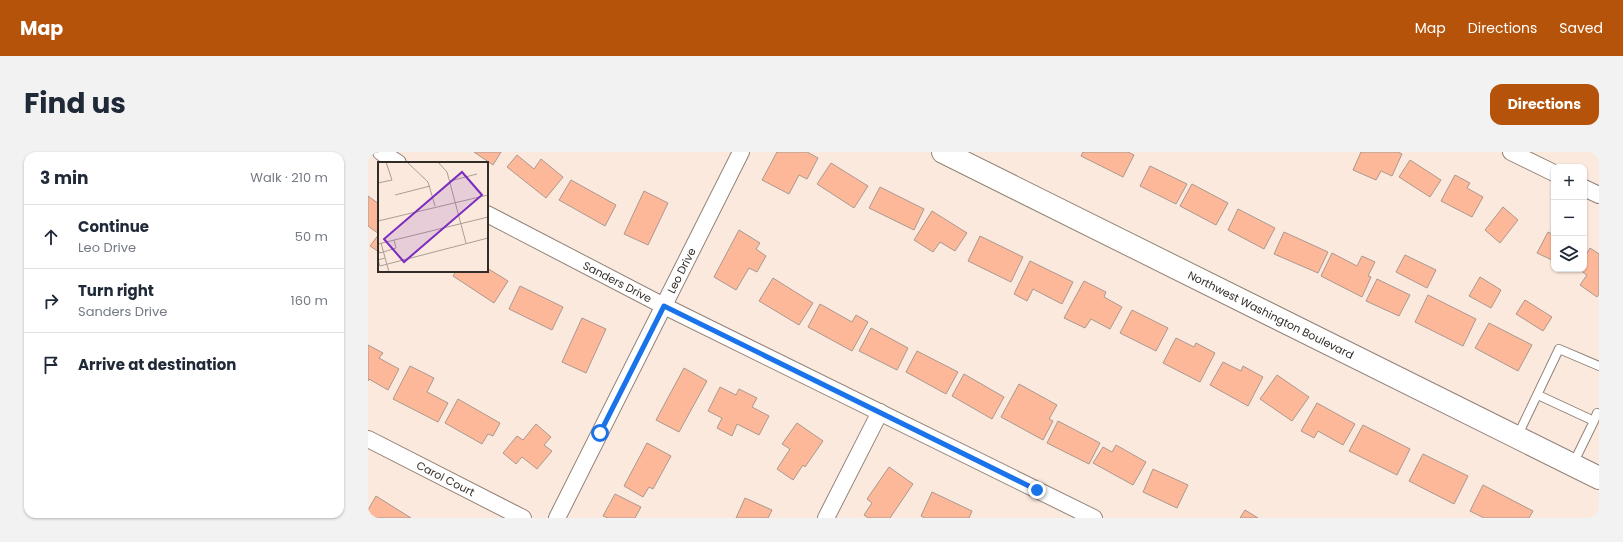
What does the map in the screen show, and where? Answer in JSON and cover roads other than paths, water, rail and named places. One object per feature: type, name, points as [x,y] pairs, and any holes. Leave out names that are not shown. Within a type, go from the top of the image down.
[{"type":"main road","name":"Northwest Washington Boulevard","points":[[944,152],[1599,478]]},
{"type":"street","points":[[381,152],[396,162]]},
{"type":"street","name":"Leo Drive","points":[[557,518],[741,152]]},
{"type":"street","points":[[1511,152],[1551,172]]},
{"type":"street","points":[[1587,189],[1599,195]]},
{"type":"street","name":"Sanders Drive","points":[[488,215],[664,306],[1094,518]]},
{"type":"street","points":[[826,518],[880,412]]},
{"type":"street","name":"Carol Court","points":[[368,439],[523,518]]},
{"type":"lane","points":[[1517,437],[1559,349],[1599,366]]},
{"type":"lane","points":[[1538,395],[1595,417],[1573,465]]}]
